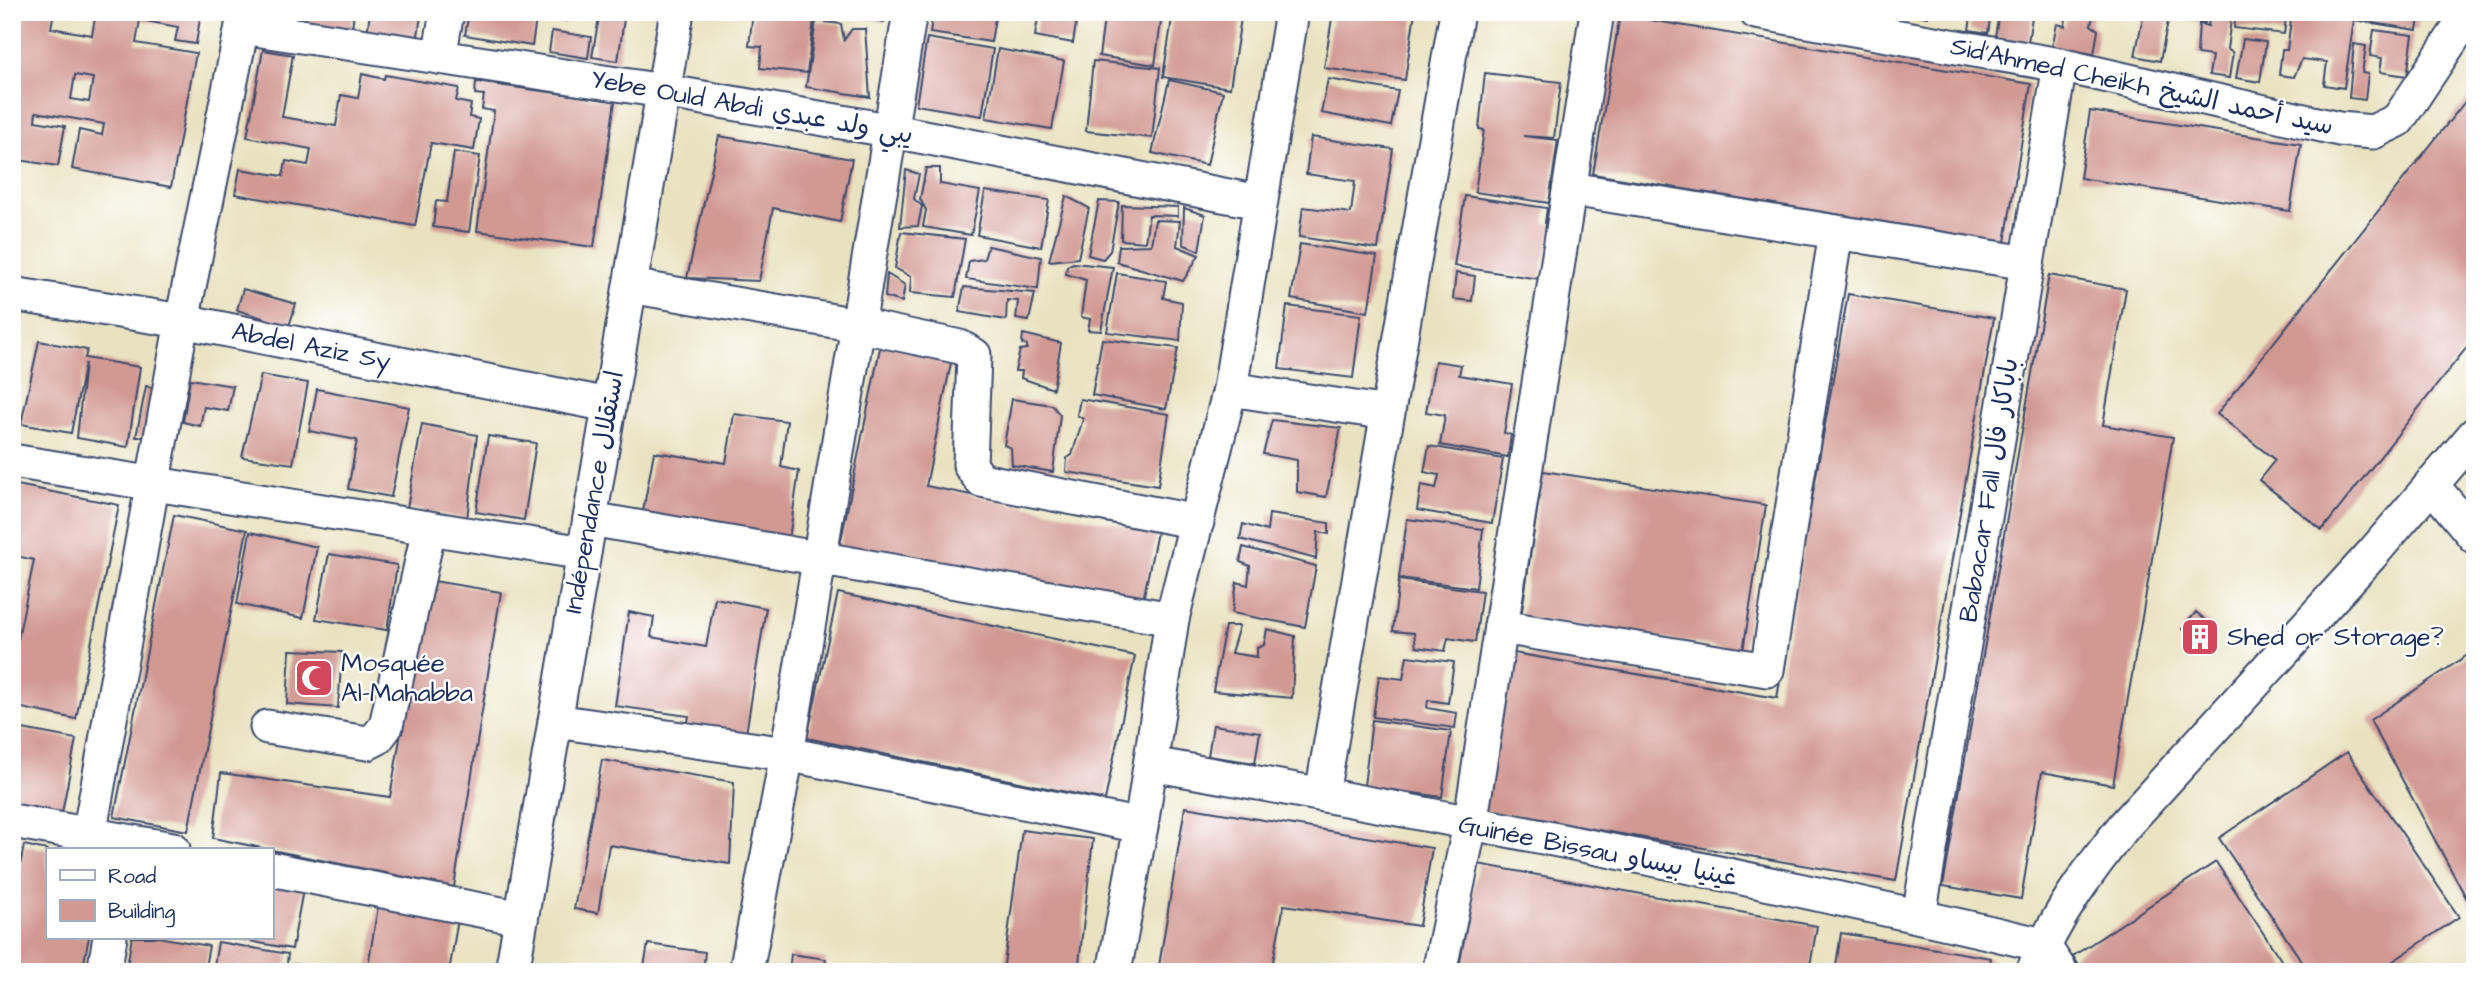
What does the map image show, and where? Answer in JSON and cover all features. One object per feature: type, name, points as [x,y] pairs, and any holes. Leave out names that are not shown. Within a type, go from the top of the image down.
[{"type":"street","points":[[439,57],[447,12]]},
{"type":"street","name":"Indépendance استقلال","points":[[512,972],[677,12]]},
{"type":"street","points":[[746,972],[787,754],[888,130],[910,12]]},
{"type":"street","points":[[1114,972],[1141,826],[1172,619],[1230,389],[1292,12]]},
{"type":"street","points":[[1322,794],[1457,12]]},
{"type":"street","points":[[1439,972],[1470,825],[1597,12]]},
{"type":"street","name":"Sid'Ahmed Cheikh سيد أحمد الشيخ","points":[[1769,13],[2060,65],[2339,129],[2373,132],[2398,120],[2470,12]]},
{"type":"street","points":[[89,835],[155,483],[182,320],[243,20]]},
{"type":"street","name":"Yebe Ould Abdi يبي ولد عبدي","points":[[243,20],[439,57],[663,91],[888,130],[1259,202]]},
{"type":"street","name":"Babacar Fall باباكار فال","points":[[1919,916],[2060,65]]},
{"type":"street","points":[[1571,189],[2027,263]]},
{"type":"street","points":[[1502,627],[1767,670],[1836,232]]},
{"type":"street","points":[[630,286],[857,325],[960,346],[974,355],[970,465],[981,481],[1196,522]]},
{"type":"street","name":"Abdel Aziz Sy","points":[[12,294],[182,320],[609,405]]},
{"type":"street","points":[[1230,389],[1388,413]]},
{"type":"street","points":[[2046,963],[2090,869],[2125,825],[2373,553],[2475,434]]},
{"type":"street","points":[[12,461],[584,553]]},
{"type":"street","points":[[2431,484],[2475,537]]},
{"type":"street","points":[[590,519],[1172,619]]},
{"type":"street","points":[[267,727],[367,743],[377,738],[386,726],[429,528]]},
{"type":"street","points":[[555,721],[787,754],[1141,826]]},
{"type":"street","name":"Guinée Bissau غينيا بيساو","points":[[1151,764],[1322,794],[1919,916],[2046,963]]},
{"type":"street","points":[[12,821],[128,845],[162,848]]},
{"type":"street","points":[[273,869],[521,918]]},
{"type":"street","points":[[104,972],[110,939]]},
{"type":"building","points":[[12,12],[54,12],[51,28],[92,35],[96,12],[201,12],[196,44],[175,41],[178,27],[140,20],[136,43],[196,53],[171,187],[72,169],[79,130],[102,135],[104,124],[36,112],[35,121],[65,126],[58,166],[12,159]],"holes":[[[75,75],[93,78],[89,102],[71,99]]]},
{"type":"building","points":[[268,12],[354,12],[351,37],[266,24]]},
{"type":"building","points":[[370,12],[421,16],[417,42],[367,35]]},
{"type":"building","points":[[469,12],[497,12],[536,19],[532,46],[465,35]]},
{"type":"building","points":[[546,12],[569,12],[567,21],[545,17]]},
{"type":"building","points":[[600,12],[625,12],[618,61],[592,57]]},
{"type":"building","points":[[753,12],[815,12],[807,73],[760,68],[762,47],[749,46]]},
{"type":"building","points":[[837,12],[886,12],[884,22]]},
{"type":"building","points":[[933,12],[996,12],[991,42],[930,33]]},
{"type":"building","points":[[1039,12],[1078,12],[1073,43],[1035,36]]},
{"type":"building","points":[[1105,12],[1162,14],[1155,65],[1099,56]]},
{"type":"building","points":[[1173,12],[1203,12],[1241,18],[1230,88],[1163,77]]},
{"type":"building","points":[[1333,12],[1415,12],[1405,80],[1324,68]]},
{"type":"building","points":[[1902,12],[1928,12],[1927,17]]},
{"type":"building","points":[[1999,12],[2023,12],[2022,16],[2032,17],[2028,42],[1995,37]]},
{"type":"building","points":[[2067,12],[2094,12],[2091,25],[2098,30],[2094,54],[2052,47],[2057,24],[2065,26]]},
{"type":"building","points":[[2144,12],[2207,12],[2205,23],[2169,16],[2160,61],[2135,56]]},
{"type":"building","points":[[2210,12],[2232,12],[2227,49],[2233,53],[2229,78],[2209,75],[2212,56],[2197,54],[2199,24],[2208,26]]},
{"type":"building","points":[[2236,12],[2287,12],[2284,34],[2234,28]]},
{"type":"building","points":[[2292,12],[2420,12],[2417,30],[2354,20],[2344,88],[2324,85],[2327,62],[2302,59],[2294,77],[2279,75],[2282,50],[2287,50]]},
{"type":"building","points":[[1620,15],[2031,84],[2005,242],[1593,174]]},
{"type":"building","points":[[1971,17],[1990,20],[1988,33],[1969,30]]},
{"type":"building","points":[[816,21],[841,24],[844,40],[852,29],[865,29],[870,97],[806,87]]},
{"type":"building","points":[[2374,30],[2413,35],[2407,76],[2380,72],[2382,58],[2370,56]]},
{"type":"building","points":[[552,31],[591,37],[588,58],[549,52]]},
{"type":"building","points":[[927,38],[993,49],[982,116],[916,105]]},
{"type":"building","points":[[2243,39],[2266,42],[2260,82],[2236,78]]},
{"type":"building","points":[[2354,44],[2366,46],[2362,73],[2368,74],[2365,100],[2349,98]]},
{"type":"building","points":[[998,49],[1064,61],[1052,129],[986,118]]},
{"type":"building","points":[[263,50],[293,55],[282,117],[336,126],[341,95],[358,98],[362,74],[384,79],[385,75],[459,88],[456,101],[471,104],[469,117],[479,119],[474,150],[431,143],[415,226],[235,194],[240,169],[283,176],[286,161],[308,165],[311,149],[247,137]]},
{"type":"building","points":[[1093,61],[1160,68],[1152,138],[1086,131]]},
{"type":"building","points":[[1485,73],[1561,82],[1554,138],[1523,136],[1558,140],[1549,203],[1475,192],[1484,130],[1479,129]]},
{"type":"building","points":[[1328,79],[1398,91],[1391,126],[1321,113]]},
{"type":"building","points":[[1169,80],[1223,92],[1207,165],[1152,153]]},
{"type":"building","points":[[476,82],[615,101],[594,247],[477,231],[494,111],[482,109],[484,95],[475,94]]},
{"type":"building","points":[[2475,89],[2475,337],[2322,530],[2259,480],[2275,460],[2217,414]]},
{"type":"building","points":[[2090,111],[2301,144],[2290,211],[2080,178]]},
{"type":"building","points":[[719,136],[852,159],[840,222],[773,208],[759,281],[687,278]]},
{"type":"building","points":[[1311,137],[1393,149],[1378,249],[1299,237],[1303,207],[1351,213],[1355,181],[1306,174]]},
{"type":"building","points":[[454,152],[480,156],[469,232],[433,227],[436,201],[447,202]]},
{"type":"building","points":[[926,168],[940,168],[940,184],[980,191],[971,235],[923,227],[926,210],[920,199]]},
{"type":"building","points":[[906,170],[919,174],[914,199],[922,206],[918,226],[900,227]]},
{"type":"building","points":[[985,191],[1049,200],[1041,247],[977,235]]},
{"type":"building","points":[[1066,196],[1089,208],[1078,258],[1049,261]]},
{"type":"building","points":[[1465,196],[1547,208],[1545,223],[1554,225],[1539,279],[1454,266]]},
{"type":"building","points":[[1099,201],[1119,202],[1110,251],[1103,259],[1088,255]]},
{"type":"building","points":[[1122,205],[1178,207],[1178,216],[1149,215],[1145,242],[1121,240]]},
{"type":"building","points":[[1184,208],[1205,215],[1199,251],[1183,244]]},
{"type":"building","points":[[1155,220],[1180,221],[1177,246],[1199,255],[1183,281],[1117,262],[1119,246],[1151,245]]},
{"type":"building","points":[[901,232],[965,239],[955,297],[910,293],[911,277],[895,268]]},
{"type":"building","points":[[1300,244],[1377,256],[1368,312],[1291,299]]},
{"type":"building","points":[[988,246],[1041,257],[1038,289],[966,279],[969,261],[984,259]]},
{"type":"building","points":[[1073,263],[1113,267],[1101,331],[1088,330],[1090,319],[1081,317],[1086,280],[1066,274],[1067,266]]},
{"type":"building","points":[[1117,273],[1166,281],[1163,298],[1182,302],[1180,341],[1107,332]]},
{"type":"building","points":[[1456,273],[1475,276],[1472,301],[1453,299]]},
{"type":"building","points":[[887,274],[905,285],[902,302],[885,297]]},
{"type":"building","points":[[2049,275],[2126,289],[2103,425],[2173,437],[2113,785],[2042,772],[2021,899],[1943,886]]},
{"type":"building","points":[[964,287],[1035,293],[1029,321],[1016,319],[1018,301],[1007,300],[1006,320],[959,312]]},
{"type":"building","points":[[243,289],[296,304],[289,326],[237,310]]},
{"type":"building","points":[[1848,294],[1994,318],[1896,881],[1481,810],[1508,652],[1777,698]]},
{"type":"building","points":[[1287,306],[1361,315],[1353,378],[1279,369]]},
{"type":"building","points":[[1023,334],[1061,343],[1053,389],[1021,378],[1022,371],[1015,371],[1020,350],[1027,349],[1027,345],[1022,344]]},
{"type":"building","points":[[1102,339],[1178,348],[1166,409],[1092,395]]},
{"type":"building","points":[[39,341],[87,350],[85,358],[140,367],[128,447],[77,438],[85,363],[71,433],[21,424]]},
{"type":"building","points":[[881,343],[952,358],[926,486],[1157,532],[1141,610],[839,550]]},
{"type":"building","points":[[1435,361],[1461,365],[1459,375],[1512,384],[1504,433],[1511,435],[1508,457],[1440,445],[1445,415],[1426,412]]},
{"type":"building","points":[[261,375],[308,383],[293,464],[242,457]]},
{"type":"building","points":[[190,379],[233,386],[228,411],[204,407],[200,426],[183,422]]},
{"type":"building","points":[[146,386],[155,389],[147,437],[136,437]]},
{"type":"building","points":[[317,389],[409,407],[391,497],[348,489],[357,440],[309,431]]},
{"type":"building","points":[[1012,399],[1052,405],[1060,415],[1053,472],[1012,465],[1011,448],[1004,445]]},
{"type":"building","points":[[1080,399],[1169,414],[1158,486],[1066,472],[1067,458],[1072,455],[1083,419],[1077,415]]},
{"type":"building","points":[[734,414],[787,421],[781,467],[799,471],[789,539],[642,517],[654,452],[726,463]]},
{"type":"building","points":[[1272,420],[1341,428],[1326,497],[1297,492],[1297,460],[1263,454]]},
{"type":"building","points":[[422,424],[477,435],[467,519],[407,508]]},
{"type":"building","points":[[488,436],[536,443],[524,520],[476,512]]},
{"type":"building","points":[[1429,446],[1503,459],[1492,523],[1417,510],[1421,485],[1436,488],[1439,475],[1424,472]]},
{"type":"building","points":[[1543,471],[1766,505],[1743,651],[1521,617]]},
{"type":"building","points":[[12,484],[119,505],[76,719],[12,706],[12,668],[34,560],[12,555]]},
{"type":"building","points":[[1269,514],[1329,523],[1329,534],[1318,532],[1316,559],[1240,539],[1243,524],[1267,531]]},
{"type":"building","points":[[174,515],[247,530],[188,831],[114,817]]},
{"type":"building","points":[[1407,519],[1483,529],[1476,588],[1399,578]]},
{"type":"building","points":[[250,532],[317,547],[303,618],[237,604]]},
{"type":"building","points":[[1243,547],[1316,566],[1305,627],[1232,613],[1237,582],[1248,585],[1250,566],[1240,562]]},
{"type":"building","points":[[329,554],[397,565],[387,630],[316,619]]},
{"type":"building","points":[[427,580],[501,592],[454,887],[273,850],[273,848],[213,838],[221,773],[390,797]]},
{"type":"building","points":[[1399,580],[1482,591],[1475,642],[1448,638],[1445,651],[1416,647],[1414,633],[1393,631]]},
{"type":"building","points":[[838,593],[1135,656],[1105,800],[807,738]]},
{"type":"building","points":[[715,598],[766,608],[745,740],[686,733],[689,716],[615,706],[629,612],[654,617],[651,637],[706,647]]},
{"type":"building","name":"Shed or Storage?","points":[[2196,612],[2216,629],[2202,646],[2182,629]]},
{"type":"building","points":[[1225,626],[1239,626],[1231,653],[1257,657],[1257,648],[1264,645],[1267,629],[1295,636],[1292,698],[1213,691]]},
{"type":"building","name":"Mosquée Al-Mahabba","points":[[290,650],[342,652],[338,708],[287,704]]},
{"type":"building","points":[[2475,650],[2475,914],[2370,720]]},
{"type":"building","points":[[1407,656],[1454,662],[1448,703],[1428,700],[1427,708],[1457,713],[1455,728],[1373,717],[1379,676],[1403,679]]},
{"type":"building","points":[[1372,720],[1451,731],[1442,797],[1364,786]]},
{"type":"building","points":[[1213,725],[1260,732],[1255,763],[1208,756]]},
{"type":"building","points":[[12,727],[76,739],[62,813],[12,804]]},
{"type":"building","points":[[2347,752],[2459,917],[2377,972],[2309,972],[2219,838]]},
{"type":"building","points":[[602,760],[734,782],[730,864],[609,845],[598,913],[574,909]]},
{"type":"building","points":[[1185,807],[1432,848],[1419,926],[1284,905],[1271,972],[1158,972]]},
{"type":"building","points":[[1022,830],[1093,839],[1078,972],[1003,972]]},
{"type":"building","points":[[24,845],[46,850],[46,939],[89,939],[82,972],[12,972],[12,908]]},
{"type":"building","points":[[2216,862],[2289,972],[2083,972],[2073,956]]},
{"type":"building","points":[[1478,864],[1817,926],[1809,972],[1458,972]]},
{"type":"building","points":[[273,884],[303,890],[292,949],[238,939],[273,939]]},
{"type":"building","points":[[378,906],[458,919],[449,972],[367,972]]},
{"type":"building","points":[[1841,933],[1991,958],[1989,972],[1835,972]]},
{"type":"building","points":[[132,939],[169,939],[209,946],[204,972],[126,972]]},
{"type":"building","points":[[218,942],[288,954],[286,972],[213,972]]},
{"type":"building","points":[[648,944],[705,952],[703,972],[643,972]]},
{"type":"building","points":[[791,954],[826,959],[824,972],[789,972]]},
{"type":"building","points":[[294,964],[337,970],[337,972],[293,972]]},
{"type":"place","name":"Shed or Storage?","points":[[2200,637]]},
{"type":"place","name":"Mosquée Al-Mahabba","points":[[314,678]]}]
